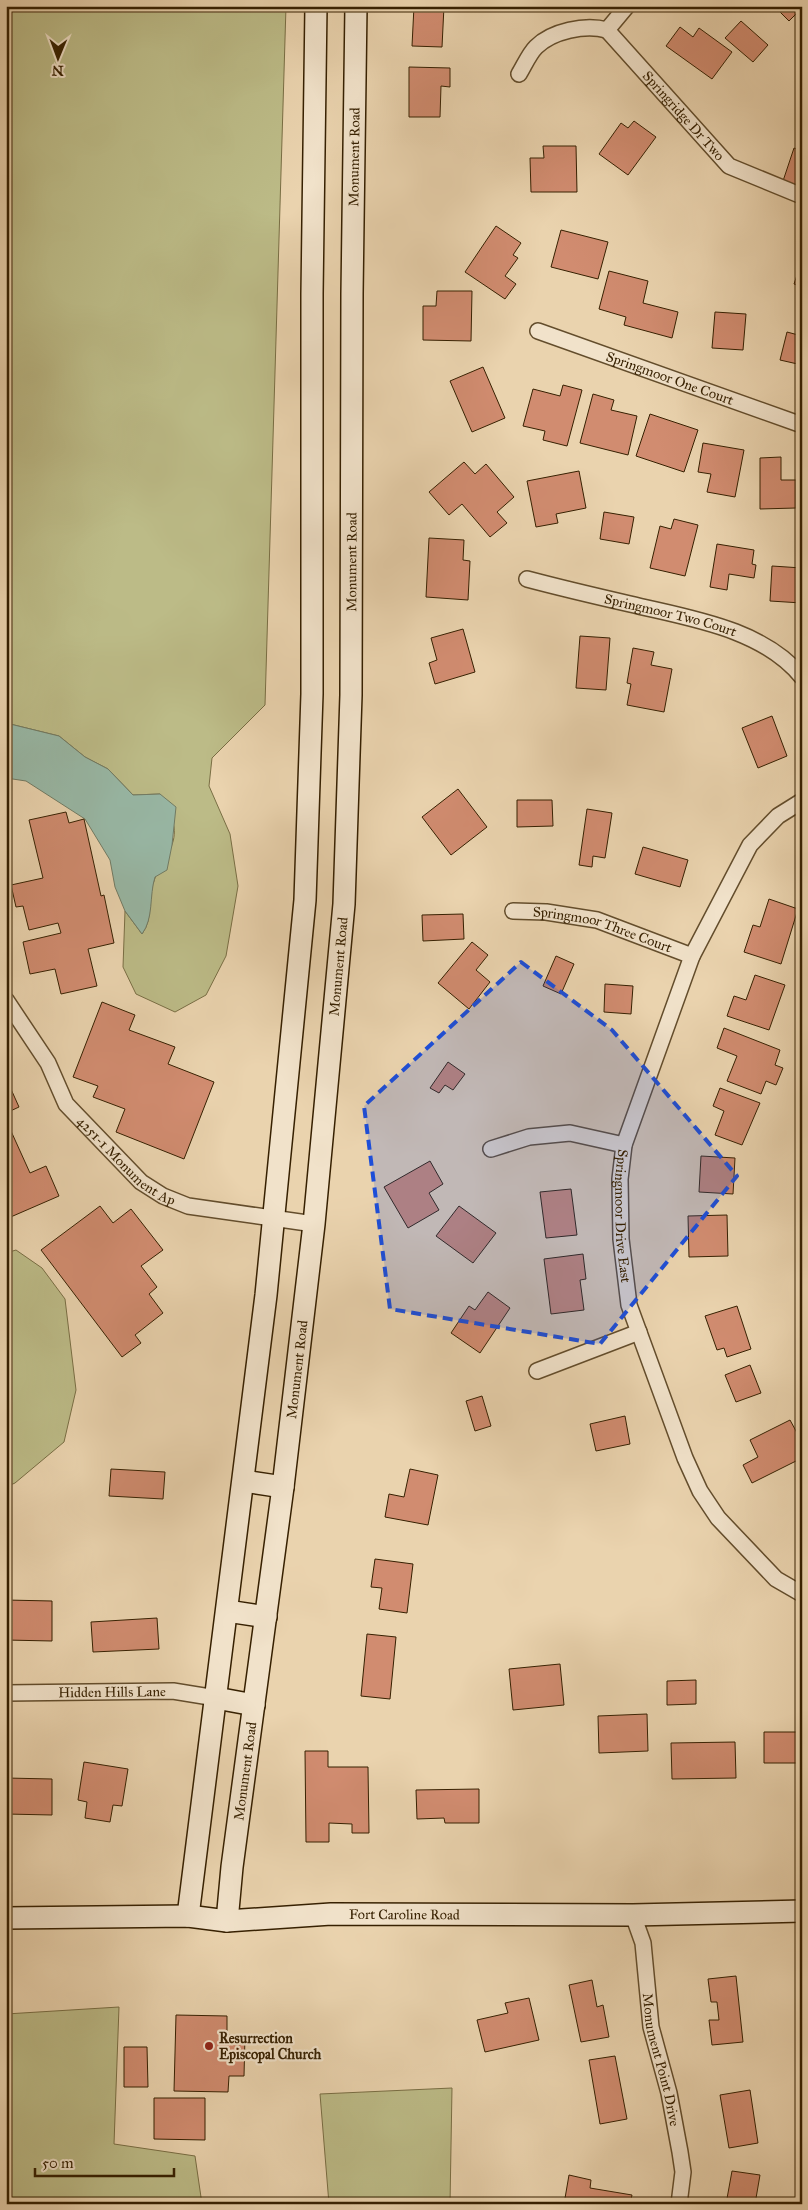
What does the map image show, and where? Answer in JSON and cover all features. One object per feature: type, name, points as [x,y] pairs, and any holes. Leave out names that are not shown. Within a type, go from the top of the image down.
[{"type":"street","points":[[188,1916],[193,1861],[244,1481],[274,1220],[305,900],[310,785],[316,6]]},
{"type":"street","name":"Monument Road","points":[[227,1921],[232,1867],[283,1487],[314,1224],[344,904],[349,787],[356,6]]},
{"type":"street","points":[[519,74],[536,47],[560,34],[583,28],[597,27],[607,30],[627,6]]},
{"type":"street","name":"Springridge Dr Two","points":[[607,30],[729,166],[802,196]]},
{"type":"street","name":"Springmoor One Court","points":[[538,331],[802,425]]},
{"type":"street","name":"Springmoor Two Court","points":[[527,579],[726,630],[758,642],[778,655],[802,677]]},
{"type":"street","name":"Springmoor Drive East","points":[[802,801],[778,816],[750,845],[692,956],[624,1145],[620,1179],[621,1239],[629,1305],[685,1458],[700,1491],[718,1518],[776,1578],[802,1594]]},
{"type":"street","name":"Springmoor Three Court","points":[[513,911],[546,912],[597,920],[692,956]]},
{"type":"street","name":"4251-1 Monument Ap","points":[[6,1000],[48,1063],[66,1104],[104,1146],[141,1182],[163,1196],[188,1206],[274,1220],[314,1224]]},
{"type":"street","points":[[491,1149],[529,1137],[570,1133],[624,1145]]},
{"type":"street","points":[[537,1371],[639,1332]]},
{"type":"street","points":[[244,1481],[283,1487]]},
{"type":"street","points":[[227,1611],[266,1617]]},
{"type":"street","name":"Hidden Hills Lane","points":[[6,1693],[173,1691],[216,1698]]},
{"type":"street","points":[[216,1698],[254,1705]]},
{"type":"street","name":"Fort Caroline Road","points":[[6,1918],[188,1916],[227,1921],[331,1914],[633,1915],[802,1911]]},
{"type":"street","name":"Monument Point Drive","points":[[633,1915],[643,1943],[652,2027],[669,2093],[680,2152],[683,2172],[679,2204]]},
{"type":"highlighted area","points":[[521,962],[612,1030],[737,1176],[600,1344],[390,1309],[364,1106]]},
{"type":"shaded area","points":[[6,6],[286,6],[265,705],[212,758],[209,786],[230,834],[238,886],[226,956],[206,995],[175,1012],[136,994],[123,967],[125,911],[142,934],[148,921],[151,893],[155,878],[173,841],[173,823],[160,794],[133,795],[108,769],[85,757],[59,736],[6,723]]},
{"type":"shaded area","points":[[6,723],[59,736],[85,757],[108,769],[133,795],[160,794],[176,807],[167,870],[155,877],[150,914],[142,934],[125,911],[115,887],[110,860],[85,819],[26,781],[6,778]]},
{"type":"shaded area","points":[[16,1250],[42,1268],[65,1299],[76,1390],[64,1442],[15,1483],[6,1487],[6,1253]]},
{"type":"shaded area","points":[[119,2007],[114,2144],[195,2156],[202,2204],[6,2204],[6,2014]]},
{"type":"shaded area","points":[[452,2088],[450,2204],[329,2204],[320,2094]]},
{"type":"building","points":[[414,6],[444,6],[442,47],[412,46]]},
{"type":"building","points":[[778,6],[802,6],[802,8],[789,21],[776,8]]},
{"type":"building","points":[[741,21],[768,45],[753,62],[725,38]]},
{"type":"building","points":[[680,27],[693,37],[699,28],[732,52],[712,79],[666,46]]},
{"type":"building","points":[[409,67],[450,68],[450,87],[441,86],[440,117],[409,117]]},
{"type":"building","points":[[634,121],[656,137],[628,175],[599,154],[621,123],[628,128]]},
{"type":"building","points":[[543,146],[576,146],[577,192],[531,192],[530,158],[544,158]]},
{"type":"building","points":[[794,148],[802,151],[802,180],[798,190],[782,184]]},
{"type":"building","points":[[496,226],[521,243],[513,255],[518,258],[505,276],[516,284],[505,299],[465,272]]},
{"type":"building","points":[[561,230],[608,242],[598,279],[551,267]]},
{"type":"building","points":[[802,260],[802,287],[794,284]]},
{"type":"building","points":[[609,271],[648,281],[643,303],[678,312],[672,338],[624,325],[626,317],[599,309]]},
{"type":"building","points":[[437,291],[472,291],[471,341],[423,340],[423,306],[436,306]]},
{"type":"building","points":[[715,312],[746,314],[743,350],[712,348]]},
{"type":"building","points":[[787,332],[802,336],[802,365],[780,360]]},
{"type":"building","points":[[483,367],[505,418],[472,432],[450,381]]},
{"type":"building","points":[[563,385],[582,390],[567,446],[543,440],[545,431],[523,426],[533,389],[560,396]]},
{"type":"building","points":[[593,394],[614,400],[611,410],[637,416],[628,455],[580,443]]},
{"type":"building","points":[[650,414],[698,430],[684,472],[636,456]]},
{"type":"building","points":[[703,443],[744,450],[735,497],[707,492],[711,474],[698,472]]},
{"type":"building","points":[[781,457],[781,480],[796,480],[796,508],[760,509],[760,458]]},
{"type":"building","points":[[464,462],[475,474],[486,464],[514,497],[497,512],[507,523],[490,537],[462,504],[449,515],[429,492]]},
{"type":"building","points":[[579,471],[586,508],[556,514],[558,523],[536,527],[527,481]]},
{"type":"building","points":[[604,512],[634,517],[629,544],[600,539]]},
{"type":"building","points":[[674,519],[698,525],[685,576],[650,568],[660,526],[671,529]]},
{"type":"building","points":[[429,538],[464,540],[463,560],[470,561],[468,600],[426,597]]},
{"type":"building","points":[[717,544],[754,550],[752,564],[756,565],[754,578],[729,574],[727,590],[710,587]]},
{"type":"building","points":[[772,566],[802,568],[802,603],[770,601]]},
{"type":"building","points":[[463,629],[475,672],[435,684],[429,663],[437,660],[431,638]]},
{"type":"building","points":[[580,636],[610,638],[606,690],[576,688]]},
{"type":"building","points":[[633,648],[654,652],[651,665],[672,669],[664,712],[627,705],[631,684],[627,683]]},
{"type":"building","points":[[772,716],[787,756],[758,768],[742,728]]},
{"type":"building","points":[[458,789],[487,827],[451,855],[422,817]]},
{"type":"building","points":[[517,800],[552,800],[553,826],[517,827]]},
{"type":"building","points":[[587,809],[612,813],[605,858],[593,856],[592,867],[579,865]]},
{"type":"building","points":[[66,812],[69,823],[84,819],[101,896],[104,895],[114,943],[88,949],[97,986],[61,994],[55,969],[30,974],[23,942],[61,933],[58,923],[29,930],[23,906],[16,907],[11,885],[43,878],[29,820]]},
{"type":"building","points":[[643,847],[688,860],[680,887],[635,874]]},
{"type":"building","points":[[769,899],[798,909],[781,964],[744,952],[753,925],[760,927]]},
{"type":"building","points":[[463,914],[464,939],[423,941],[422,915]]},
{"type":"building","points":[[472,942],[488,955],[476,970],[490,982],[469,1009],[438,983]]},
{"type":"building","points":[[556,956],[574,964],[561,994],[543,986]]},
{"type":"building","points":[[755,975],[785,985],[769,1030],[727,1016],[734,996],[746,1000]]},
{"type":"building","points":[[605,984],[633,986],[631,1014],[604,1012]]},
{"type":"building","points":[[102,1002],[135,1015],[129,1030],[175,1047],[168,1064],[214,1082],[184,1159],[116,1132],[125,1109],[93,1097],[98,1086],[73,1077]]},
{"type":"building","points":[[724,1028],[780,1050],[775,1065],[783,1068],[776,1085],[766,1081],[761,1094],[727,1081],[737,1056],[717,1048]]},
{"type":"building","points":[[448,1062],[465,1074],[453,1090],[445,1085],[439,1093],[430,1088]]},
{"type":"building","points":[[6,1078],[19,1107],[6,1113]]},
{"type":"building","points":[[720,1088],[760,1103],[742,1145],[715,1135],[724,1111],[713,1106]]},
{"type":"building","points":[[6,1120],[30,1173],[46,1166],[59,1196],[6,1219]]},
{"type":"building","points":[[701,1156],[735,1158],[733,1194],[699,1192]]},
{"type":"building","points":[[430,1161],[443,1184],[429,1193],[439,1210],[408,1228],[384,1187]]},
{"type":"building","points":[[571,1189],[577,1235],[546,1238],[540,1192]]},
{"type":"building","points":[[100,1206],[113,1223],[131,1209],[163,1250],[141,1266],[157,1287],[149,1294],[163,1313],[135,1335],[141,1343],[122,1357],[41,1250]]},
{"type":"building","points":[[459,1206],[496,1233],[473,1263],[436,1236]]},
{"type":"building","points":[[727,1215],[728,1256],[689,1257],[688,1216]]},
{"type":"building","points":[[583,1254],[586,1279],[580,1280],[584,1310],[551,1314],[544,1259]]},
{"type":"building","points":[[488,1292],[510,1308],[480,1353],[451,1333],[469,1306],[475,1310]]},
{"type":"building","points":[[737,1306],[751,1349],[727,1357],[724,1348],[717,1350],[705,1316]]},
{"type":"building","points":[[750,1365],[761,1393],[736,1402],[725,1375]]},
{"type":"building","points":[[482,1396],[491,1426],[475,1431],[466,1401]]},
{"type":"building","points":[[625,1416],[630,1444],[596,1451],[590,1424]]},
{"type":"building","points":[[790,1420],[802,1442],[802,1458],[752,1483],[743,1465],[758,1457],[750,1440]]},
{"type":"building","points":[[111,1469],[165,1472],[163,1499],[109,1496]]},
{"type":"building","points":[[410,1469],[438,1475],[428,1525],[385,1517],[389,1494],[404,1497]]},
{"type":"building","points":[[375,1559],[413,1564],[407,1613],[379,1609],[382,1588],[371,1587]]},
{"type":"building","points":[[6,1600],[52,1601],[52,1641],[6,1640]]},
{"type":"building","points":[[157,1618],[159,1649],[93,1652],[91,1622]]},
{"type":"building","points":[[367,1634],[396,1637],[390,1699],[361,1696]]},
{"type":"building","points":[[560,1664],[564,1705],[513,1710],[509,1669]]},
{"type":"building","points":[[696,1680],[696,1704],[667,1705],[667,1681]]},
{"type":"building","points":[[647,1714],[648,1751],[599,1753],[598,1716]]},
{"type":"building","points":[[764,1732],[802,1732],[802,1763],[764,1763]]},
{"type":"building","points":[[735,1742],[736,1778],[672,1779],[671,1743]]},
{"type":"building","points":[[305,1751],[328,1751],[328,1767],[368,1767],[369,1833],[352,1833],[352,1824],[329,1823],[329,1842],[306,1842]]},
{"type":"building","points":[[84,1762],[128,1769],[122,1806],[113,1805],[110,1822],[85,1818],[87,1802],[78,1800]]},
{"type":"building","points":[[6,1778],[52,1779],[52,1815],[6,1814]]},
{"type":"building","points":[[479,1789],[479,1823],[445,1823],[444,1818],[417,1819],[416,1790]]},
{"type":"building","points":[[736,1976],[743,2042],[712,2045],[709,2020],[719,2020],[717,2002],[711,2002],[708,1979]]},
{"type":"building","points":[[592,1980],[597,2007],[603,2005],[609,2037],[581,2042],[569,1985]]},
{"type":"building","points":[[529,1998],[539,2040],[485,2052],[477,2020],[508,2013],[505,2003]]},
{"type":"building","points":[[176,2015],[227,2016],[227,2035],[245,2036],[244,2076],[229,2076],[228,2092],[174,2091]]},
{"type":"building","points":[[124,2047],[147,2047],[148,2087],[124,2087]]},
{"type":"building","points":[[615,2056],[627,2119],[600,2124],[589,2060]]},
{"type":"building","points":[[750,2090],[758,2143],[729,2148],[720,2095]]},
{"type":"building","points":[[154,2098],[205,2098],[205,2140],[154,2139]]},
{"type":"building","points":[[732,2171],[760,2175],[755,2204],[726,2204]]},
{"type":"building","points":[[569,2175],[591,2180],[590,2188],[632,2195],[630,2204],[564,2204]]},
{"type":"place","name":"Resurrection Episcopal Church","points":[[209,2046]]}]
